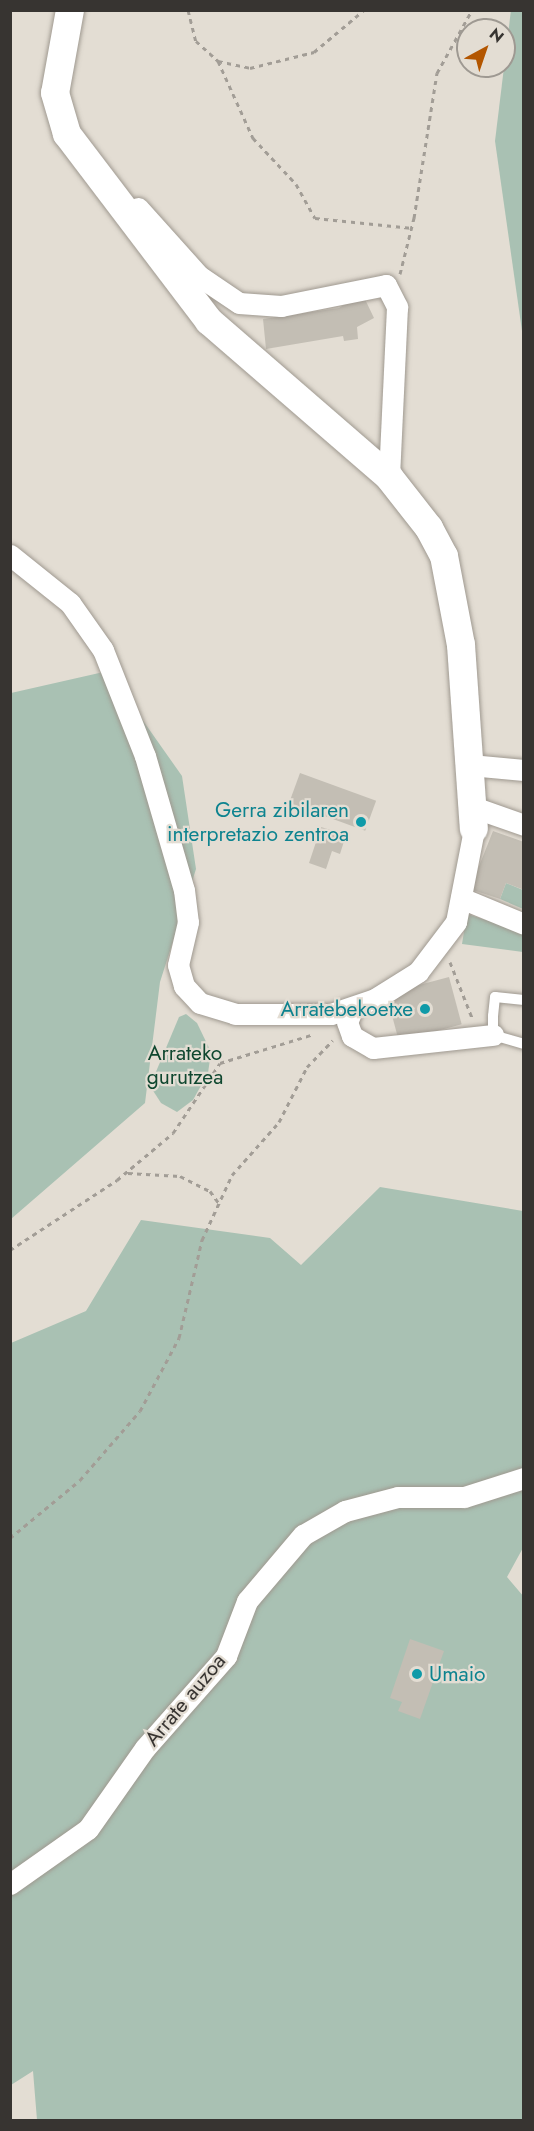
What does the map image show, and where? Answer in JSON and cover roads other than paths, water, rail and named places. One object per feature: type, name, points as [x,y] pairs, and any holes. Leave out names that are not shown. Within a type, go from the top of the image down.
[{"type":"street","points":[[10,555],[70,603],[103,650],[145,756],[184,890],[188,922],[178,965],[184,986],[200,1003],[235,1014],[350,1015],[418,972],[443,943],[461,898],[473,818],[454,590],[429,528],[389,477],[209,321],[57,114],[55,93],[70,10]]},
{"type":"street","points":[[111,188],[139,208],[199,276],[239,303],[281,306],[386,285],[396,307],[389,477]]},
{"type":"street","points":[[470,765],[524,770]]},
{"type":"street","points":[[473,818],[524,825]]},
{"type":"street","points":[[461,898],[524,924]]},
{"type":"street","points":[[350,1015],[352,1036],[373,1048],[486,1035]]},
{"type":"street","name":"Arrate auzoa","points":[[10,1884],[88,1829],[145,1748],[226,1656],[247,1602],[303,1535],[345,1511],[398,1497],[464,1497],[524,1478]]},
{"type":"lane","points":[[524,1000],[495,998],[486,1035],[524,1044]]},
{"type":"place","name":"Gerra zibilaren interpretazio zentroa","points":[[361,822]]},
{"type":"place","name":"Arratebekoetxe","points":[[425,1009]]},
{"type":"place","name":"Umaio","points":[[417,1674]]},
{"type":"park label","name":"Arrateko gurutzea","points":[[185,1065]]}]
